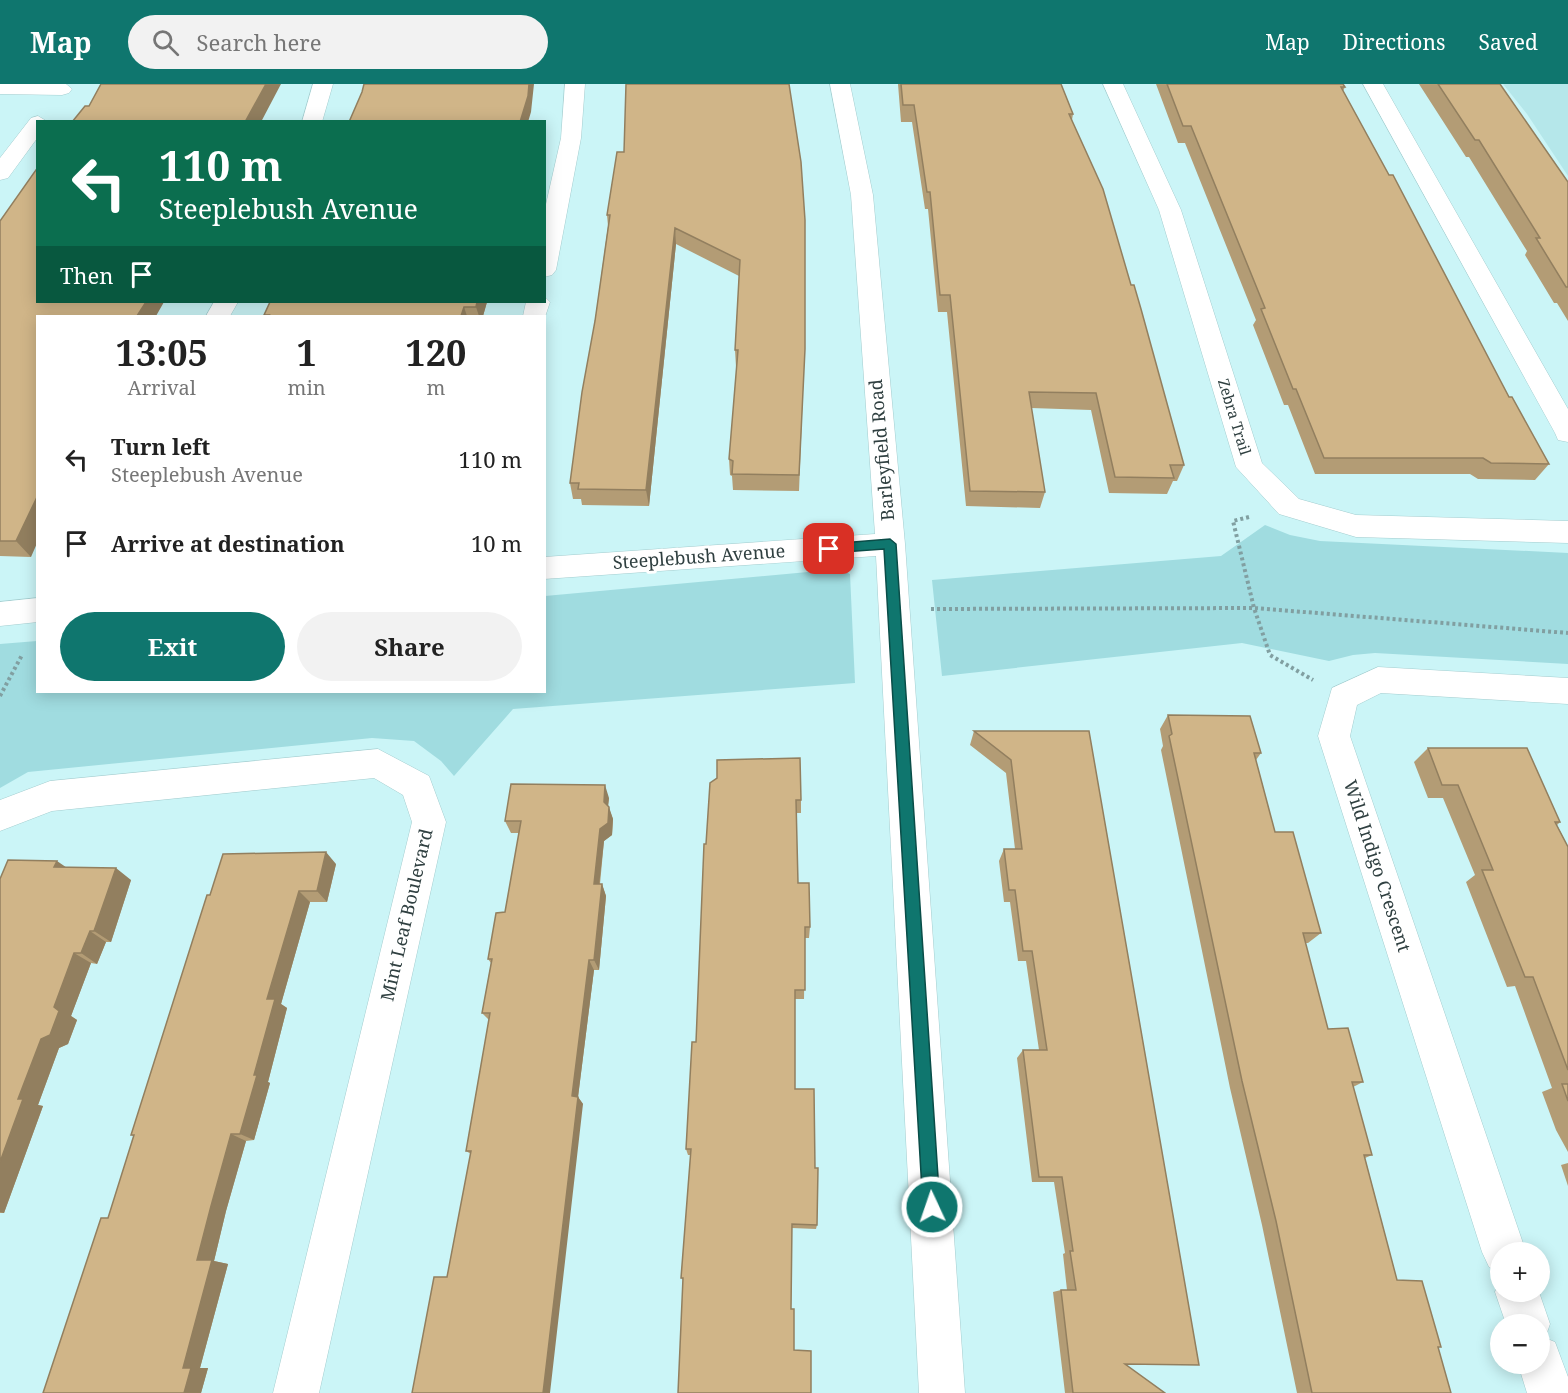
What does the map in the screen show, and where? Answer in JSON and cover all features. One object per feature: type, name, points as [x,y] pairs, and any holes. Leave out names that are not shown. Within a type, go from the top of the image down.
[{"type":"street","points":[[313,120],[323,84]]},
{"type":"street","points":[[546,260],[571,138],[575,84]]},
{"type":"street","name":"Barleyfield Road","points":[[840,84],[862,195],[890,544],[942,1393]]},
{"type":"street","name":"Zebra Trail","points":[[1113,84],[1170,210],[1250,467],[1289,507],[1356,526],[1568,532]]},
{"type":"street","points":[[1373,84],[1568,433]]},
{"type":"street","points":[[0,88],[64,86]]},
{"type":"street","points":[[39,120],[64,86]]},
{"type":"street","points":[[0,173],[36,125]]},
{"type":"street","name":"Steeplebush Avenue","points":[[546,568],[890,544]]},
{"type":"street","points":[[0,614],[36,610]]},
{"type":"street","points":[[1343,697],[1378,680],[1568,691]]},
{"type":"street","name":"Wild Indigo Crescent","points":[[1343,697],[1335,736],[1501,1242]]},
{"type":"street","name":"Mint Leaf Boulevard","points":[[0,816],[50,796],[378,763],[417,786],[429,822],[296,1393]]},
{"type":"street","points":[[1544,1374],[1550,1393]]},
{"type":"path","points":[[1289,507],[1233,521],[1254,608],[1270,655],[1343,697]]},
{"type":"path","points":[[927,609],[1254,608],[1568,633]]},
{"type":"path","points":[[0,696],[22,655]]},
{"type":"shaded area","points":[[1503,84],[1568,84],[1568,176],[1527,114]]},
{"type":"shaded area","points":[[1265,525],[1290,535],[1320,541],[1568,553],[1568,664],[1375,653],[1329,661],[1242,643],[942,676],[932,580],[1221,556]]},
{"type":"shaded area","points":[[840,569],[850,574],[855,683],[513,709],[454,776],[441,761],[414,741],[372,738],[28,772],[0,788],[0,644],[36,641],[36,693],[546,693],[546,596]]},
{"type":"building","points":[[101,84],[266,84],[246,120],[74,120],[85,106],[89,106]]},
{"type":"building","points":[[364,84],[529,84],[521,120],[350,120]]},
{"type":"building","points":[[626,84],[789,84],[801,162],[805,220],[805,349],[799,475],[732,474],[733,461],[729,459],[738,350],[735,350],[740,260],[675,228],[646,490],[578,489],[579,483],[570,483],[582,392],[595,321],[617,152],[624,152]]},
{"type":"building","points":[[901,84],[1061,84],[1073,114],[1069,114],[1103,189],[1131,285],[1134,285],[1141,309],[1184,465],[1170,465],[1174,478],[1115,477],[1096,393],[1029,392],[1045,492],[970,491],[950,295],[940,295],[930,192],[927,192],[914,105],[903,105]]},
{"type":"building","points":[[1167,84],[1343,84],[1345,87],[1341,87],[1389,175],[1393,175],[1509,397],[1512,397],[1549,464],[1491,463],[1483,458],[1324,458],[1296,389],[1293,389],[1261,309],[1265,308],[1191,126],[1183,126]]},
{"type":"building","points":[[1438,84],[1500,84],[1568,182],[1568,287],[1536,238],[1540,238],[1479,140],[1475,140]]},
{"type":"building","points":[[36,170],[36,303],[145,303],[138,315],[36,315],[36,499],[16,541],[0,541],[0,221]]},
{"type":"building","points":[[270,303],[477,303],[476,307],[464,307],[461,315],[264,315]]},
{"type":"building","points":[[1168,715],[1250,716],[1261,753],[1254,753],[1275,832],[1293,832],[1321,933],[1303,933],[1328,1029],[1348,1028],[1363,1082],[1352,1082],[1372,1155],[1364,1155],[1397,1280],[1422,1281],[1441,1347],[1438,1347],[1451,1393],[1312,1393],[1276,1221],[1242,1081],[1169,736],[1172,734]]},
{"type":"building","points":[[974,731],[1089,731],[1199,1365],[1125,1364],[1165,1393],[1073,1393],[1061,1290],[1076,1290],[1070,1251],[1073,1251],[1062,1177],[1039,1177],[1023,1050],[1047,1050],[1032,951],[1023,951],[1015,890],[1009,890],[1004,849],[1022,849],[1011,760]]},
{"type":"building","points":[[1428,748],[1527,748],[1560,822],[1555,822],[1568,847],[1568,1070],[1533,977],[1525,977],[1482,870],[1493,870],[1458,785],[1442,785]]},
{"type":"building","points":[[800,758],[801,800],[796,800],[798,883],[809,883],[810,927],[805,927],[805,990],[795,990],[795,1089],[814,1089],[815,1168],[818,1168],[817,1225],[792,1224],[791,1309],[794,1309],[794,1350],[811,1351],[811,1393],[678,1393],[683,1278],[681,1278],[691,1149],[686,1149],[692,1042],[696,1042],[704,844],[706,844],[710,783],[717,778],[717,760]]},
{"type":"building","points":[[511,784],[605,785],[604,802],[609,807],[608,823],[600,829],[594,884],[602,884],[594,960],[589,960],[572,1096],[578,1097],[543,1393],[412,1393],[434,1277],[447,1277],[471,1151],[466,1151],[490,1013],[482,1013],[492,959],[488,959],[496,913],[505,912],[521,821],[505,821]]},
{"type":"building","points":[[326,852],[317,891],[299,891],[267,999],[275,999],[254,1075],[257,1075],[240,1134],[231,1134],[211,1206],[197,1260],[212,1260],[183,1368],[191,1368],[184,1393],[43,1393],[101,1218],[108,1218],[134,1135],[131,1135],[207,895],[210,895],[223,854]]},
{"type":"building","points":[[8,860],[57,861],[54,867],[116,868],[94,931],[90,931],[81,953],[74,953],[54,1007],[59,1011],[50,1035],[41,1039],[18,1099],[23,1099],[0,1162],[0,879]]},
{"type":"building","points":[[1562,1084],[1568,1084],[1568,1101]]},
{"type":"route","points":[[829,549],[890,544],[932,1207]]}]
